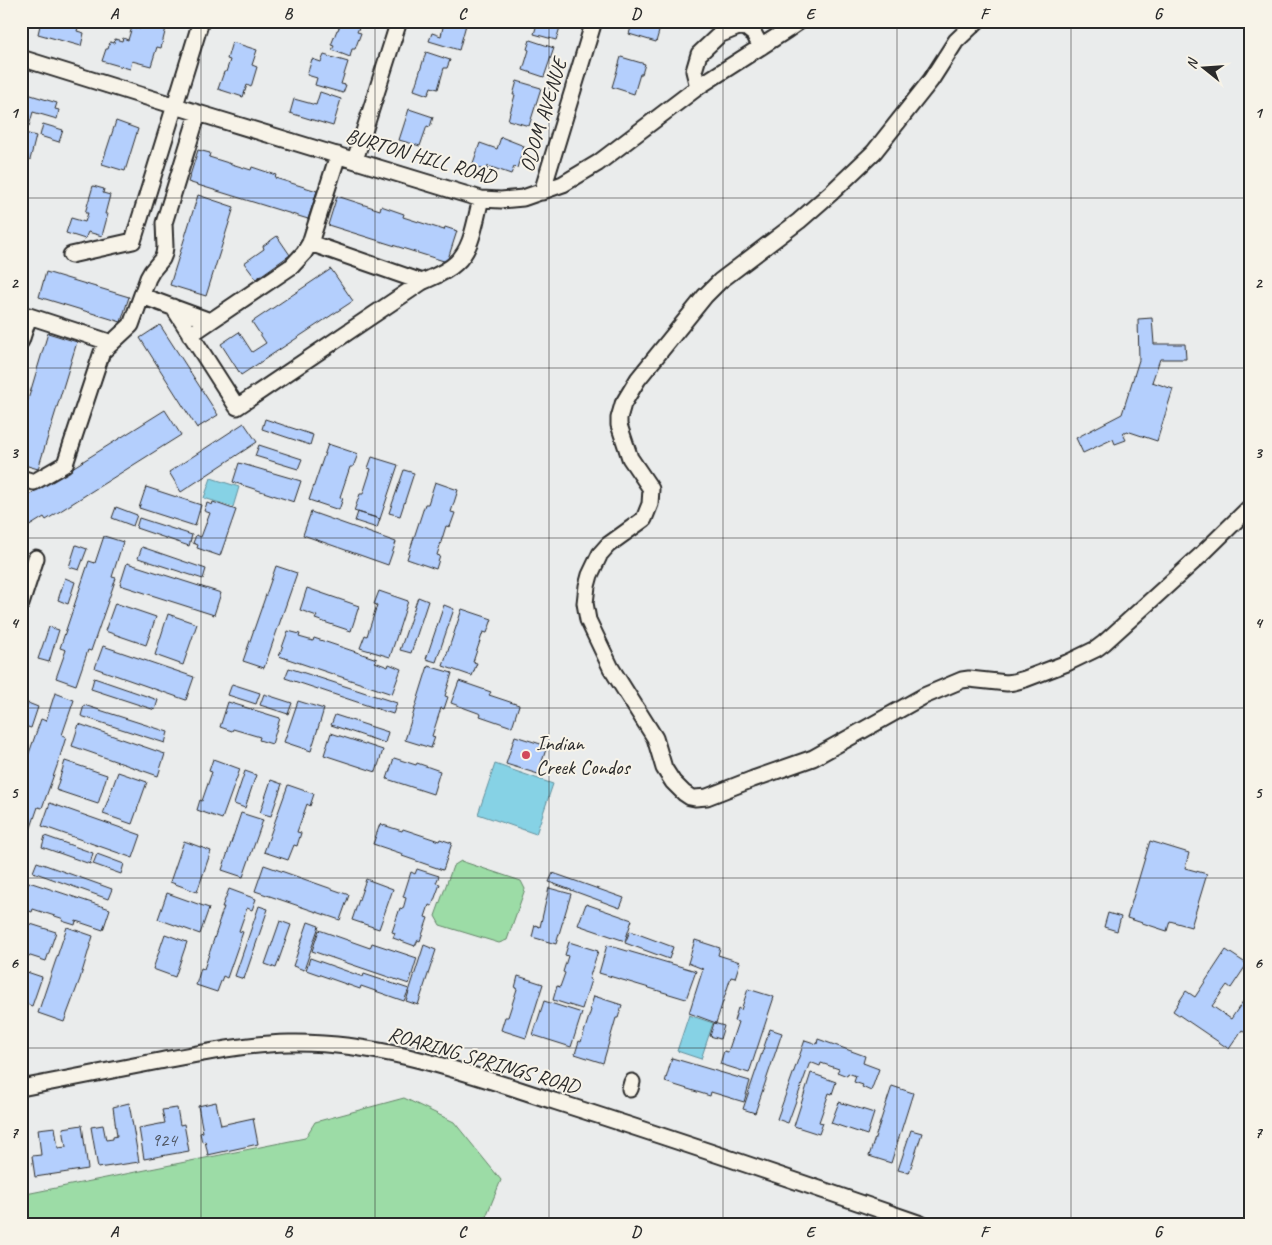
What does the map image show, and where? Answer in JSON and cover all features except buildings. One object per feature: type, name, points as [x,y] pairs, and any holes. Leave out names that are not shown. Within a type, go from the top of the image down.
[{"type":"street","points":[[71,255],[132,240],[201,21]]},
{"type":"street","points":[[355,160],[399,21]]},
{"type":"street","name":"ODOM AVENUE","points":[[542,192],[594,21]]},
{"type":"street","name":"BURTON HILL ROAD","points":[[21,58],[481,199],[501,200],[523,198],[563,184],[598,163],[698,87],[759,34],[800,21]]},
{"type":"street","points":[[977,21],[956,42],[931,80],[874,152],[799,221],[720,282],[705,296],[638,378],[623,404],[619,425],[630,458],[651,489],[650,504],[644,519],[608,545],[600,554],[590,575],[585,604],[588,620],[611,668],[654,738],[664,768],[674,782],[690,797],[707,797],[813,758],[924,696],[962,680],[969,678],[1006,683],[1014,682],[1067,663],[1104,643],[1251,506]]},
{"type":"street","points":[[698,87],[694,71],[699,54],[719,35],[744,26],[759,34]]},
{"type":"street","points":[[21,478],[34,482],[65,464],[102,352],[131,325],[152,272],[164,254],[164,223],[198,113]]},
{"type":"street","points":[[190,335],[292,266],[304,253],[310,243],[338,155]]},
{"type":"street","points":[[173,307],[237,407],[422,282],[455,265],[468,248],[481,199]]},
{"type":"street","points":[[310,243],[422,282]]},
{"type":"street","points":[[142,296],[210,321]]},
{"type":"street","points":[[21,341],[29,316],[112,343]]},
{"type":"street","points":[[21,604],[36,558]]},
{"type":"street","name":"ROARING SPRINGS ROAD","points":[[21,1088],[209,1051],[288,1043],[336,1044],[429,1061],[622,1123],[921,1224]]},
{"type":"green space","points":[[461,861],[521,881],[525,889],[507,940],[499,943],[440,925],[435,916],[453,866]]},
{"type":"green space","points":[[404,1098],[454,1122],[501,1180],[483,1224],[21,1224],[21,1195],[305,1138],[315,1122]]},
{"type":"water","points":[[211,478],[239,487],[233,507],[204,498]]},
{"type":"water","points":[[495,764],[553,784],[536,834],[478,814]]},
{"type":"water","points":[[689,1015],[713,1023],[701,1059],[677,1051]]},
{"type":"place","name":"Indian Creek Condos","points":[[526,755]]}]
